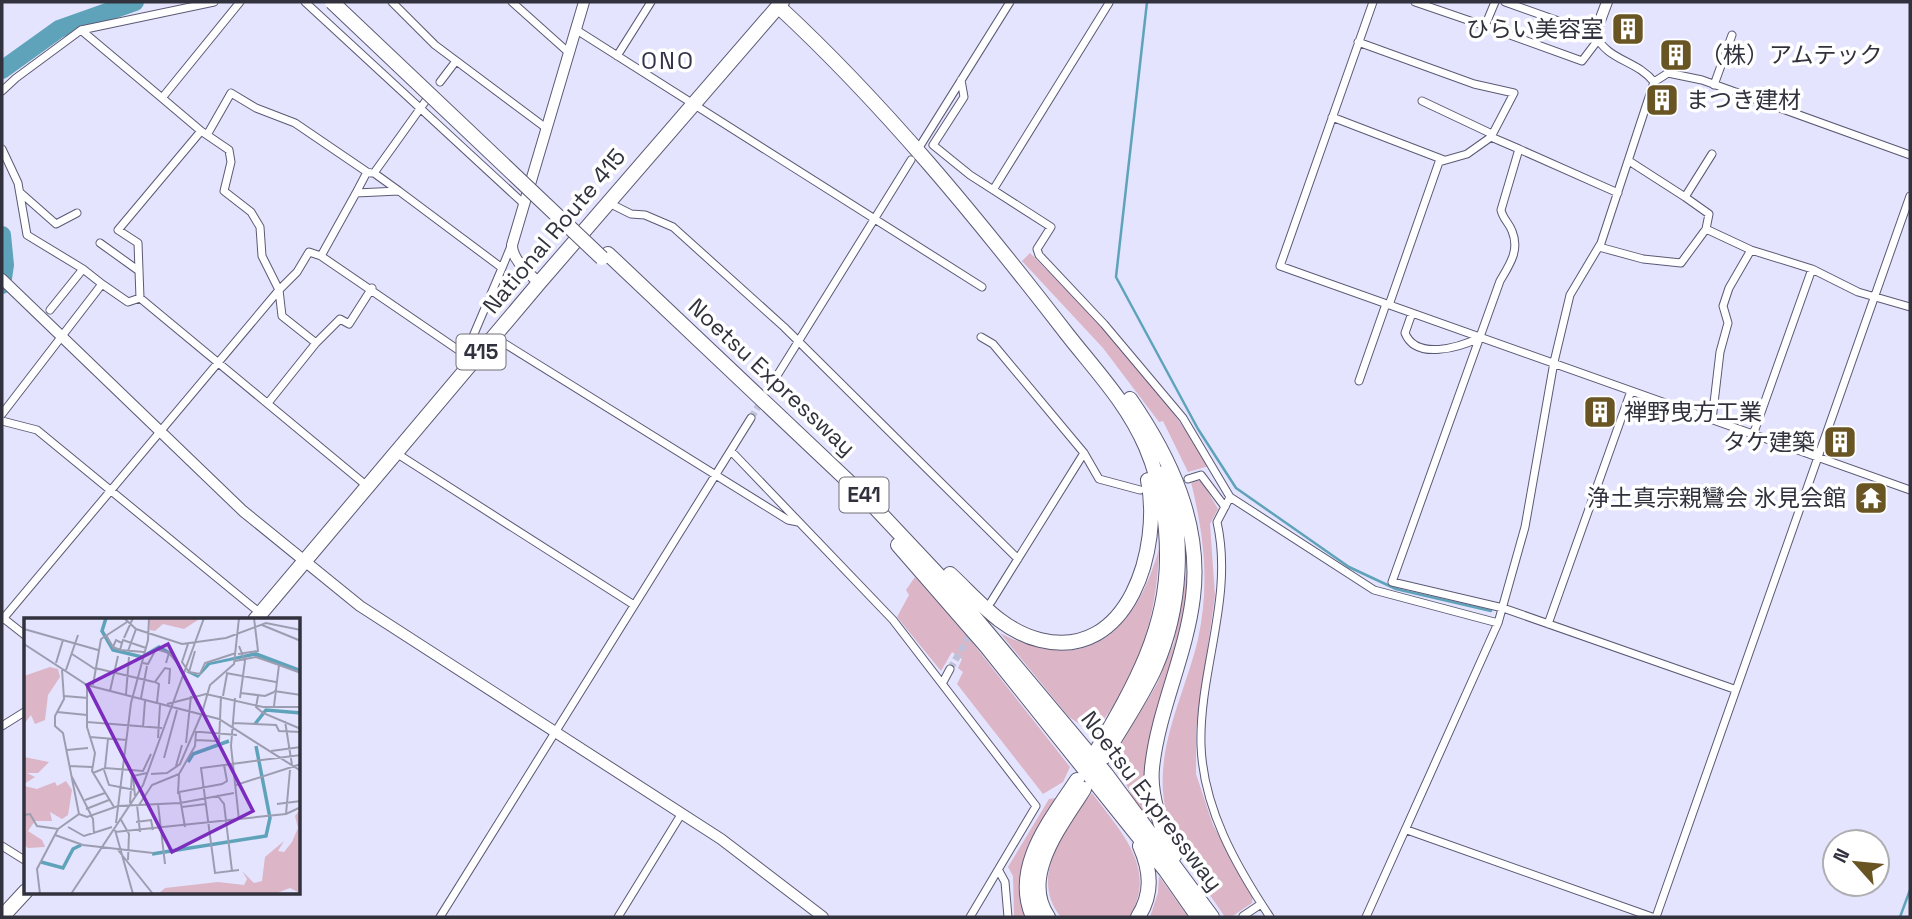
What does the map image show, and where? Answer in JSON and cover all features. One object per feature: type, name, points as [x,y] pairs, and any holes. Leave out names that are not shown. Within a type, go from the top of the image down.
[{"type":"highway","name":"Noetsu Expressway","points":[[332,2],[866,498],[983,624],[1201,911]]},
{"type":"highway","name":"Noetsu Expressway","points":[[343,2],[891,537],[1090,768],[1130,826],[1201,911],[1212,917]]},
{"type":"highway","name":"National Route 415","points":[[258,617],[396,453],[470,358],[494,337],[778,3]]},
{"type":"highway","points":[[778,3],[832,56],[907,138],[1163,448],[1179,485],[1191,536],[1194,594],[1189,628],[1152,770],[1161,827],[1201,911]]},
{"type":"highway","points":[[866,498],[1005,624],[1039,640],[1055,642],[1091,637],[1119,615],[1132,596],[1144,568],[1153,526],[1151,491],[1133,411]]},
{"type":"highway","points":[[1048,917],[1040,899],[1042,863],[1136,682],[1154,641],[1167,580],[1164,513],[1157,477],[1133,411]]},
{"type":"highway","points":[[1033,917],[1026,888],[1028,868],[1044,831],[1090,768]]},
{"type":"highway","points":[[1130,826],[1147,863],[1150,880],[1146,904],[1138,917]]},
{"type":"highway","points":[[2,917],[24,893]]},
{"type":"street","points":[[2,92],[16,78],[81,30],[214,2]]},
{"type":"street","points":[[162,99],[240,2]]},
{"type":"street","points":[[305,2],[523,203]]},
{"type":"street","points":[[392,2],[456,61],[546,128]]},
{"type":"street","points":[[512,2],[568,52]]},
{"type":"street","points":[[24,634],[2,618],[216,362],[297,272],[309,252],[321,256],[372,288],[470,358],[512,245],[584,2]]},
{"type":"street","points":[[617,56],[651,2]]},
{"type":"street","points":[[920,146],[1010,2]]},
{"type":"street","points":[[993,190],[1109,2]]},
{"type":"street","points":[[1373,2],[1280,266],[1910,490]]},
{"type":"street","points":[[1415,2],[1582,61],[1597,37],[1607,2]]},
{"type":"street","points":[[1485,26],[1494,2]]},
{"type":"street","points":[[1505,2],[1597,37],[1602,48],[1648,74],[1654,82]]},
{"type":"street","points":[[575,29],[982,287]]},
{"type":"street","points":[[81,30],[162,99],[229,150],[231,162],[224,191],[251,212],[260,227],[262,256],[279,290],[282,316],[316,343]]},
{"type":"street","points":[[1714,85],[1732,35]]},
{"type":"street","points":[[1358,42],[1474,84],[1514,93],[1492,135],[1467,154],[1439,162],[1359,381]]},
{"type":"street","points":[[440,82],[456,61]]},
{"type":"street","points":[[1366,917],[1498,623],[1525,527],[1554,362],[1570,295],[1599,247],[1654,82],[1668,73],[1714,85],[1910,155]]},
{"type":"street","points":[[961,80],[964,97],[933,145],[993,190],[1051,227],[1037,249],[1039,255],[1097,315],[1183,418],[1230,497],[1374,590],[1498,623]]},
{"type":"street","points":[[367,486],[140,298],[138,243],[118,230],[204,133],[230,93],[256,108],[295,123],[399,191],[502,268]]},
{"type":"street","points":[[321,256],[356,193],[427,99]]},
{"type":"street","points":[[1422,101],[1519,149],[1618,193]]},
{"type":"street","points":[[1332,117],[1444,161]]},
{"type":"street","points":[[2,149],[14,170],[21,194],[27,235],[83,268],[128,302],[140,298]]},
{"type":"street","points":[[1519,149],[1501,210],[1503,219],[1512,229],[1516,248],[1500,281],[1392,582],[1503,608],[1734,690]]},
{"type":"street","points":[[1685,197],[1712,154]]},
{"type":"street","points":[[770,387],[911,160]]},
{"type":"street","points":[[1599,247],[1643,260],[1681,263],[1706,229],[1709,214],[1629,161]]},
{"type":"street","points":[[356,193],[399,191]]},
{"type":"street","points":[[21,194],[56,224],[76,214]]},
{"type":"street","points":[[1407,830],[1654,917],[1910,196]]},
{"type":"street","points":[[609,202],[631,214],[645,215],[673,227],[797,342],[1018,559]]},
{"type":"street","points":[[1706,229],[1751,250],[1812,269],[1858,292],[1910,307]]},
{"type":"street","points":[[100,243],[139,271]]},
{"type":"street","points":[[512,245],[512,252],[539,283]]},
{"type":"street","points":[[1713,420],[1720,352],[1728,323],[1723,306],[1729,288],[1751,250]]},
{"type":"street","points":[[50,310],[83,268]]},
{"type":"street","points":[[1753,435],[1812,269]]},
{"type":"street","points":[[2,279],[243,511],[360,606],[682,813],[823,917]]},
{"type":"street","points":[[2,414],[102,284]]},
{"type":"street","points":[[268,403],[316,343],[340,319],[349,324],[372,288]]},
{"type":"street","points":[[1412,313],[1405,333],[1415,343],[1448,350],[1480,337]]},
{"type":"street","points":[[494,337],[715,476],[788,520],[800,523]]},
{"type":"street","points":[[981,337],[993,345],[1084,453],[1099,479],[1140,490]]},
{"type":"street","points":[[1548,625],[1632,391]]},
{"type":"street","points":[[440,917],[751,418]]},
{"type":"street","points":[[2,421],[37,430],[111,489],[258,617]]},
{"type":"street","points":[[731,451],[893,620],[1036,806],[970,917]]},
{"type":"street","points":[[396,453],[634,605]]},
{"type":"street","points":[[990,602],[1084,453]]},
{"type":"street","points":[[1188,479],[1201,475],[1225,507]]},
{"type":"street","points":[[1230,497],[1217,522],[1221,541],[1221,591],[1201,744],[1207,793],[1222,833],[1270,917]]},
{"type":"street","points":[[943,682],[950,668]]},
{"type":"street","points":[[2,726],[24,712]]},
{"type":"street","points":[[618,917],[682,813]]},
{"type":"street","points":[[2,846],[24,860]]},
{"type":"street","points":[[999,871],[1005,882],[1008,917]]},
{"type":"street","points":[[1243,916],[1261,904]]},
{"type":"shaded area","points":[[1030,253],[1126,354],[1170,408],[1209,466],[1188,472],[1163,421],[1159,422],[1103,348],[1022,261]]},
{"type":"shaded area","points":[[1201,480],[1218,509],[1210,524],[1215,596],[1196,729],[1196,774],[1213,825],[1253,895],[1252,903],[1231,917],[1225,917],[1183,853],[1170,825],[1163,789],[1167,745],[1202,619],[1204,560],[1191,482]]},
{"type":"shaded area","points":[[1159,549],[1154,599],[1142,647],[1122,691],[1093,733],[1069,717],[1000,633],[1031,646],[1059,651],[1083,648],[1104,639],[1121,624],[1136,603],[1149,578]]},
{"type":"shaded area","points":[[1188,563],[1182,628],[1156,724],[1147,773],[1150,822],[1134,800],[1113,758],[1157,684],[1174,643]]},
{"type":"shaded area","points":[[915,577],[971,641],[1070,767],[1063,782],[1043,794],[957,684],[963,672],[958,668],[962,659],[952,652],[941,671],[897,617],[909,595],[906,590]]},
{"type":"shaded area","points":[[1092,793],[1124,836],[1138,867],[1140,883],[1129,917],[1061,917],[1052,902],[1048,886],[1054,853],[1071,821]]},
{"type":"shaded area","points":[[1056,798],[1032,840],[1022,870],[1022,901],[1026,917],[1014,917],[1013,876],[1008,867],[1049,799]]},
{"type":"shaded area","points":[[1159,876],[1188,917],[1150,917],[1158,893]]},
{"type":"waterway","points":[[2,70],[59,29],[135,2]]},
{"type":"waterway","points":[[1147,2],[1116,277],[1198,429],[1236,488],[1349,567],[1396,589],[1491,611]]},
{"type":"waterway","points":[[2,235],[5,265],[2,285]]},
{"type":"waterway","points":[[1900,917],[1910,890]]},
{"type":"tunnel","points":[[751,418],[770,387]]},
{"type":"tunnel","points":[[950,669],[973,630]]},
{"type":"place","name":"ひらい美容室","points":[[1628,29]]},
{"type":"place","name":"（株）アムテック","points":[[1676,55]]},
{"type":"place","name":"まつき建材","points":[[1662,100]]},
{"type":"place","name":"禅野曳方工業","points":[[1600,412]]},
{"type":"place","name":"タケ建築","points":[[1840,442]]},
{"type":"place","name":"浄土真宗親鸞会 氷見会館","points":[[1871,498]]},
{"type":"district","name":"ONO","points":[[668,61]]}]
